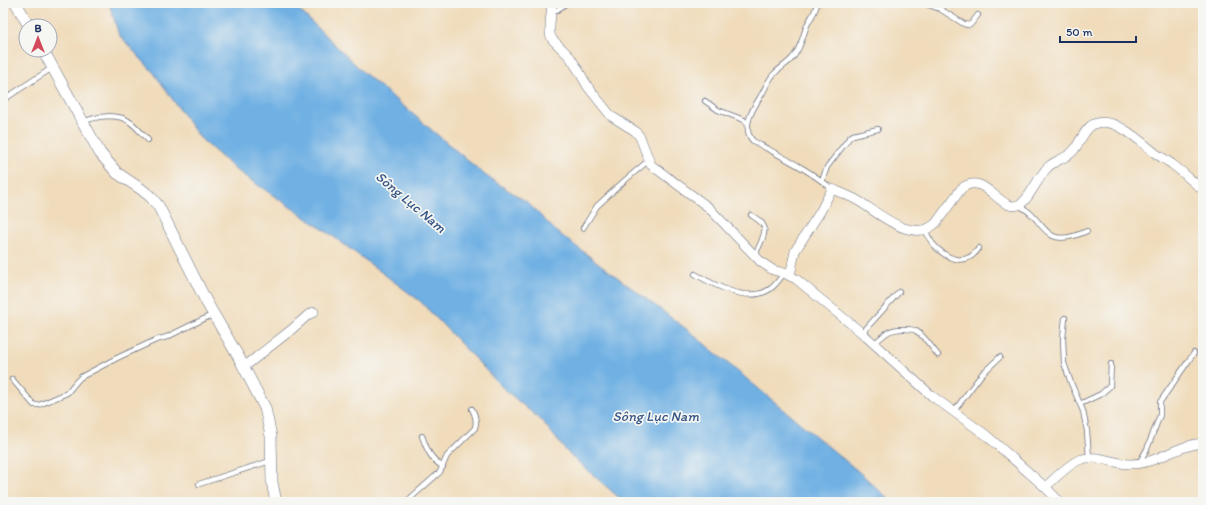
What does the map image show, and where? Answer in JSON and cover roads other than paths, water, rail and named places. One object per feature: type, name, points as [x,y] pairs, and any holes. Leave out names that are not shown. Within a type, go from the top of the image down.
[{"type":"street","points":[[16,3],[24,18]]},
{"type":"street","points":[[552,3],[550,24],[550,34],[552,39],[570,58],[588,87],[611,116],[635,131],[640,137],[649,160],[659,171],[708,207],[769,268],[787,274],[824,302],[862,333],[932,396],[986,435],[1060,502]]},
{"type":"street","points":[[47,58],[100,153],[117,173],[151,197],[159,207],[214,314],[244,367],[265,408],[271,436],[272,482],[276,502]]},
{"type":"street","points":[[787,274],[795,251],[820,212],[832,189],[855,199],[886,219],[900,226],[911,230],[925,230],[932,228],[965,185],[978,184],[985,187],[1010,206],[1022,203],[1047,168],[1073,151],[1090,127],[1100,122],[1113,124],[1130,133],[1156,154],[1173,165],[1203,190]]},
{"type":"street","points":[[244,367],[292,330],[301,320],[314,312]]},
{"type":"street","points":[[1045,487],[1073,463],[1079,460],[1100,458],[1119,463],[1139,463],[1165,456],[1184,446],[1203,443]]},
{"type":"lane","points":[[551,14],[567,3]]},
{"type":"lane","points":[[817,3],[816,10],[796,52],[790,61],[770,79],[750,115],[748,124],[749,137],[752,142],[803,169],[832,189]]},
{"type":"lane","points":[[923,3],[940,9],[968,25],[971,24],[978,15]]},
{"type":"lane","points":[[3,100],[53,68]]},
{"type":"lane","points":[[705,101],[718,110],[744,120],[748,124]]},
{"type":"lane","points":[[83,122],[92,118],[112,116],[130,121],[148,140]]},
{"type":"lane","points":[[822,181],[827,167],[850,137],[878,129]]},
{"type":"lane","points":[[583,228],[597,206],[649,160]]},
{"type":"lane","points":[[1017,204],[1032,214],[1045,229],[1054,236],[1065,237],[1077,235],[1087,231]]},
{"type":"lane","points":[[751,214],[763,224],[765,230],[755,255]]},
{"type":"lane","points":[[925,230],[938,250],[955,259],[969,259],[975,255],[979,248]]},
{"type":"lane","points":[[695,274],[710,283],[744,294],[753,294],[762,293],[770,289],[787,274]]},
{"type":"lane","points":[[862,333],[899,292]]},
{"type":"lane","points":[[12,380],[34,405],[39,405],[67,393],[81,377],[117,358],[156,340],[171,335],[214,314]]},
{"type":"lane","points":[[1065,318],[1063,344],[1064,363],[1071,383],[1084,411],[1087,431],[1088,458]]},
{"type":"lane","points":[[874,344],[891,330],[898,328],[908,329],[916,331],[920,334],[938,355]]},
{"type":"lane","points":[[1139,463],[1147,449],[1160,415],[1160,402],[1194,353]]},
{"type":"lane","points":[[954,411],[982,374],[1000,357]]},
{"type":"lane","points":[[1080,404],[1101,394],[1110,386],[1111,364]]},
{"type":"lane","points":[[406,502],[440,472],[447,456],[475,428],[476,415],[472,409]]},
{"type":"lane","points":[[422,436],[426,448],[434,461],[442,467]]},
{"type":"lane","points":[[199,484],[272,461]]},
{"type":"water","name":"Sông Lục Nam","points":[[109,3],[292,3],[363,72],[486,176],[527,202],[557,232],[689,331],[859,472],[892,502],[624,502],[567,452],[543,422],[503,388],[420,301],[330,234],[236,170],[199,137],[154,73],[119,35]]}]
